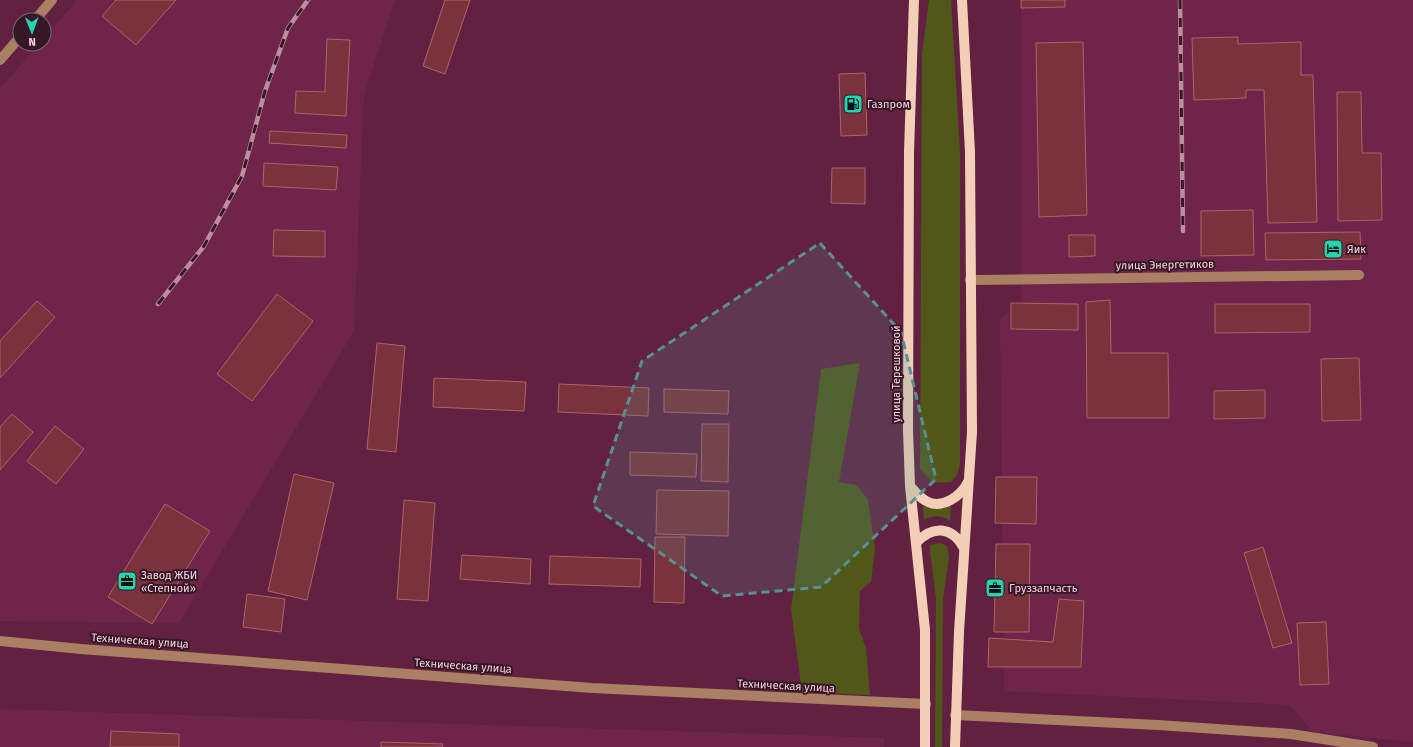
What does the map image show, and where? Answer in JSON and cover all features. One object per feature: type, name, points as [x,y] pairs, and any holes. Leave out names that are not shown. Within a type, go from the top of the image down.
[{"type":"main road","name":"улица Терешковой","points":[[914,0],[909,152],[908,430],[910,486],[925,630],[925,747]]},
{"type":"main road","points":[[955,747],[955,715],[964,548],[972,432],[970,152],[962,0]]},
{"type":"main road","points":[[910,486],[918,496],[927,502],[948,502],[964,490],[969,479]]},
{"type":"main road","points":[[916,543],[923,535],[933,531],[943,531],[953,533],[959,538],[964,548]]},
{"type":"street","points":[[41,12],[52,0]]},
{"type":"street","points":[[0,60],[12,46]]},
{"type":"street","name":"улица Энергетиков","points":[[970,280],[1359,275]]},
{"type":"street","name":"Техническая улица","points":[[0,641],[81,649],[592,688],[926,704]]},
{"type":"street","points":[[955,715],[1158,725],[1283,734],[1373,747]]},
{"type":"highlighted area","points":[[820,243],[901,332],[936,479],[821,587],[722,596],[593,506],[642,361]]},
{"type":"shaded area","points":[[77,0],[395,0],[364,95],[354,331],[179,623],[0,621],[0,88],[32,52],[52,52],[52,29]]},
{"type":"shaded area","points":[[1021,0],[1413,0],[1413,742],[1313,732],[1290,705],[1004,691],[1000,319],[1021,301]]},
{"type":"shaded area","points":[[0,709],[884,738],[884,747],[0,747]]},
{"type":"green space","points":[[929,0],[951,0],[960,152],[960,464],[957,475],[951,482],[945,483],[933,481],[920,469],[922,54]]},
{"type":"green space","points":[[860,363],[839,482],[856,485],[868,499],[875,548],[871,582],[860,591],[859,629],[866,648],[870,695],[802,692],[791,610],[821,369]]},
{"type":"green space","points":[[951,505],[950,521],[943,517],[937,516],[924,520],[923,506],[940,509]]},
{"type":"green space","points":[[940,543],[947,546],[949,557],[943,599],[942,747],[935,747],[936,599],[930,545]]},
{"type":"building","points":[[116,0],[176,0],[136,45],[102,16]]},
{"type":"building","points":[[445,0],[470,0],[445,74],[423,66]]},
{"type":"building","points":[[1021,0],[1065,0],[1065,7],[1021,8]]},
{"type":"building","points":[[1238,37],[1238,44],[1301,42],[1301,75],[1313,75],[1317,222],[1268,223],[1264,90],[1246,90],[1246,98],[1194,100],[1192,38]]},
{"type":"building","points":[[327,39],[350,40],[346,116],[295,113],[296,91],[325,92]]},
{"type":"building","points":[[1083,42],[1087,215],[1039,217],[1036,43]]},
{"type":"building","name":"Газпром","points":[[865,73],[867,135],[841,136],[839,74]]},
{"type":"building","points":[[1337,92],[1361,92],[1362,153],[1381,153],[1382,220],[1338,221]]},
{"type":"building","points":[[270,131],[347,135],[346,148],[269,143]]},
{"type":"building","points":[[264,163],[338,167],[336,190],[263,186]]},
{"type":"building","points":[[832,168],[865,168],[865,204],[831,203]]},
{"type":"building","points":[[1253,210],[1254,255],[1201,256],[1201,211]]},
{"type":"building","points":[[274,230],[325,231],[325,257],[273,256]]},
{"type":"building","points":[[1360,232],[1361,259],[1266,260],[1265,233]]},
{"type":"building","points":[[1069,235],[1095,235],[1095,256],[1069,257]]},
{"type":"building","points":[[277,294],[313,321],[252,401],[217,374]]},
{"type":"building","points":[[1110,300],[1111,353],[1168,353],[1169,418],[1087,418],[1086,302]]},
{"type":"building","points":[[37,301],[55,317],[0,378],[0,341]]},
{"type":"building","points":[[1011,303],[1078,304],[1078,330],[1011,329]]},
{"type":"building","points":[[1215,304],[1310,304],[1310,332],[1215,333]]},
{"type":"building","points":[[377,343],[405,346],[396,452],[367,449]]},
{"type":"building","points":[[1359,358],[1361,420],[1322,421],[1321,359]]},
{"type":"building","points":[[434,378],[526,382],[524,411],[433,407]]},
{"type":"building","points":[[559,384],[649,388],[648,416],[558,412]]},
{"type":"building","points":[[664,389],[729,391],[728,414],[664,412]]},
{"type":"building","points":[[1265,390],[1265,418],[1214,419],[1214,391]]},
{"type":"building","points":[[12,414],[33,432],[0,470],[0,427]]},
{"type":"building","points":[[702,424],[729,424],[728,482],[701,481]]},
{"type":"building","points":[[55,426],[84,449],[56,484],[27,461]]},
{"type":"building","points":[[630,452],[697,454],[696,477],[630,475]]},
{"type":"building","points":[[294,474],[334,483],[307,600],[268,591]]},
{"type":"building","points":[[996,477],[1037,477],[1036,524],[995,523]]},
{"type":"building","points":[[657,490],[729,491],[728,536],[656,534]]},
{"type":"building","points":[[404,500],[435,503],[428,601],[397,599]]},
{"type":"building","points":[[165,504],[210,531],[152,624],[108,597]]},
{"type":"building","points":[[655,537],[685,537],[684,603],[654,602]]},
{"type":"building","points":[[996,544],[1030,544],[1029,632],[994,632]]},
{"type":"building","points":[[1263,547],[1292,643],[1273,648],[1244,553]]},
{"type":"building","points":[[462,555],[531,559],[530,584],[460,579]]},
{"type":"building","points":[[550,556],[641,559],[640,587],[549,584]]},
{"type":"building","points":[[247,594],[285,599],[281,632],[243,627]]},
{"type":"building","points":[[1059,599],[1084,601],[1081,667],[988,667],[989,638],[1053,642]]},
{"type":"building","points":[[1326,622],[1329,684],[1300,685],[1297,623]]},
{"type":"building","points":[[111,731],[179,734],[179,747],[110,747]]},
{"type":"building","points":[[381,742],[443,744],[442,747],[381,747]]},
{"type":"railway","points":[[158,304],[204,246],[242,176],[265,91],[288,28],[308,0]]},
{"type":"railway","points":[[1180,0],[1183,231]]},
{"type":"place","name":"Газпром","points":[[853,104]]},
{"type":"place","name":"Яик","points":[[1333,249]]},
{"type":"place","name":"Завод ЖБИ «Степной»","points":[[127,581]]},
{"type":"place","name":"Груззапчасть","points":[[995,588]]}]
